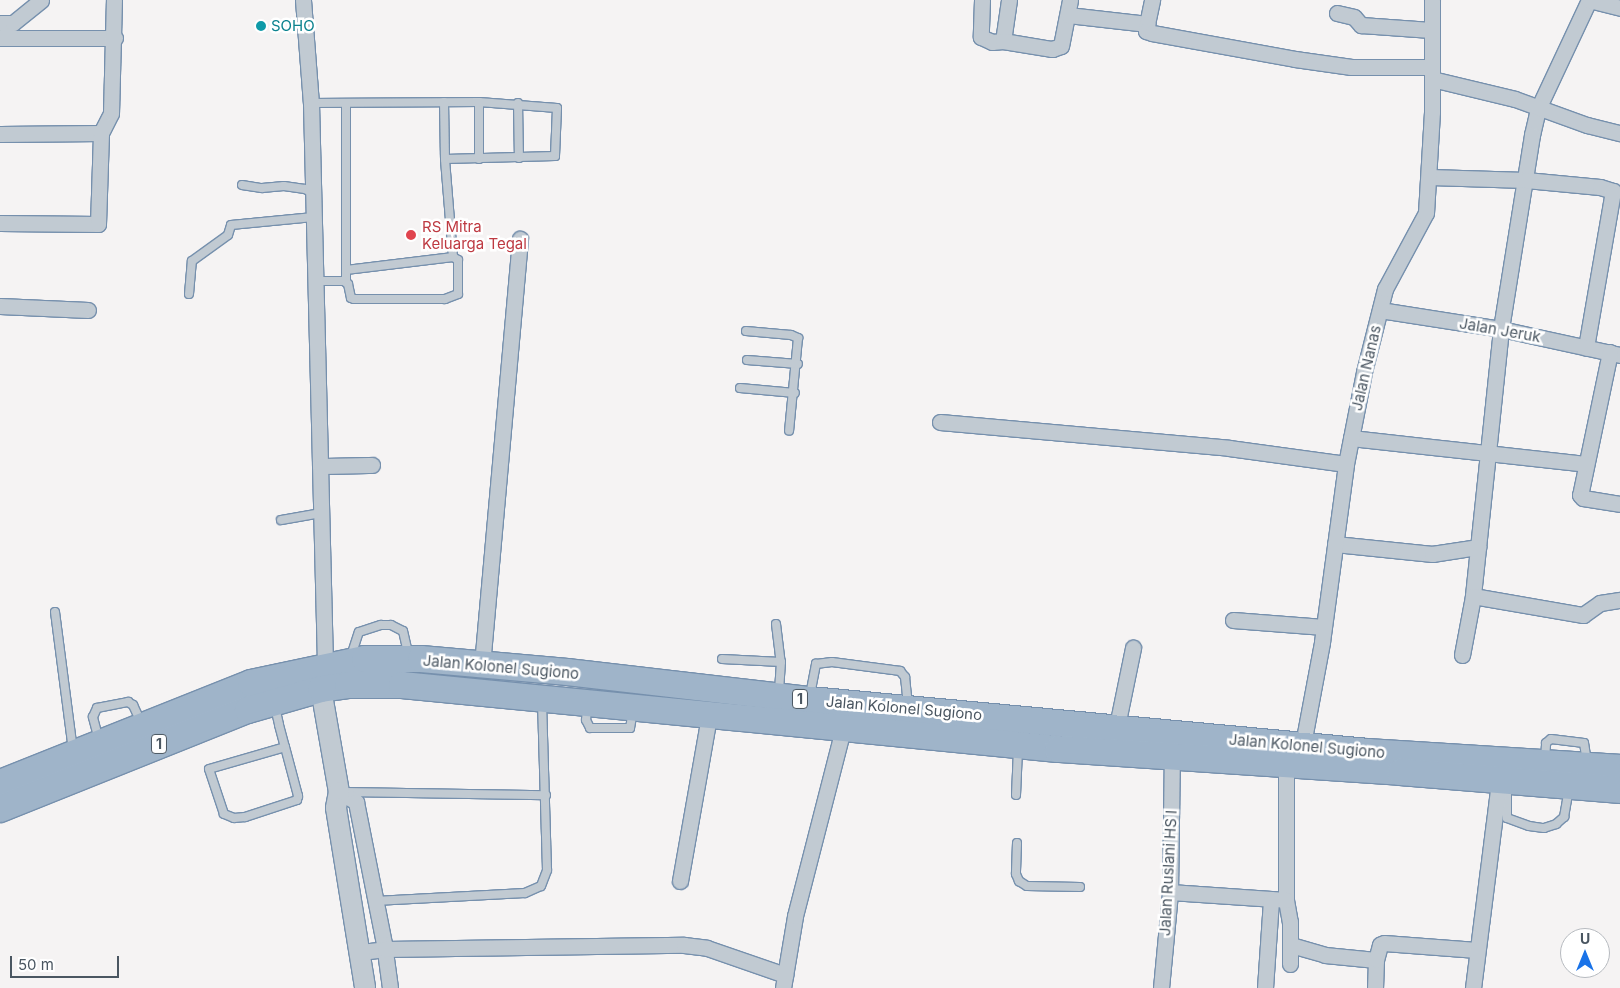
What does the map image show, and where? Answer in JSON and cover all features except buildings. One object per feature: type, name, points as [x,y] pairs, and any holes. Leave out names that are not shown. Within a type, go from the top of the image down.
[{"type":"highway","name":"Jalan Kolonel Sugiono","points":[[0,810],[195,730],[274,703],[350,661],[410,659],[810,700],[1117,726],[1404,755],[1620,768]]},
{"type":"highway","name":"Jalan Kolonel Sugiono","points":[[0,783],[74,755],[141,725],[251,683],[323,677],[348,685],[402,685],[542,698],[611,711],[708,717],[1018,746],[1286,764],[1620,790]]},
{"type":"highway","points":[[777,723],[779,696]]},
{"type":"street","points":[[41,0],[7,23],[3,38],[115,38]]},
{"type":"street","points":[[0,223],[98,224],[101,133],[111,113],[115,38],[114,0]]},
{"type":"street","points":[[303,0],[311,103],[314,194],[314,281],[320,466],[323,677],[338,792],[336,808],[361,952],[365,988]]},
{"type":"street","points":[[982,0],[981,37],[992,42],[1003,41],[1060,48],[1069,7],[1147,24]]},
{"type":"street","points":[[1003,41],[1009,0]]},
{"type":"street","points":[[1152,0],[1146,31],[1152,33],[1351,67],[1432,73],[1515,99],[1538,109],[1620,132]]},
{"type":"street","name":"Jalan Nanas","points":[[1303,744],[1324,627],[1346,464],[1380,310],[1391,274],[1425,217],[1430,178],[1432,0]]},
{"type":"street","points":[[1462,655],[1473,596],[1501,329],[1538,109],[1594,1],[1620,8]]},
{"type":"street","points":[[1337,13],[1354,17],[1361,25],[1431,30]]},
{"type":"street","points":[[0,134],[101,133]]},
{"type":"street","points":[[1430,178],[1526,180],[1600,187],[1613,191],[1586,348]]},
{"type":"street","points":[[482,666],[520,239]]},
{"type":"street","points":[[0,306],[88,310]]},
{"type":"street","name":"Jalan Jeruk","points":[[1380,310],[1501,329],[1615,353]]},
{"type":"street","points":[[1615,353],[1586,464],[1581,497],[1620,504]]},
{"type":"street","points":[[940,422],[1229,448],[1346,464]]},
{"type":"street","points":[[1351,438],[1586,464]]},
{"type":"street","points":[[320,466],[372,465]]},
{"type":"street","points":[[1335,544],[1432,554],[1478,547]]},
{"type":"street","points":[[1473,596],[1583,616],[1600,603],[1620,600]]},
{"type":"street","points":[[1233,620],[1324,627]]},
{"type":"street","points":[[1117,726],[1133,648]]},
{"type":"street","points":[[680,881],[708,717]]},
{"type":"street","points":[[361,952],[385,949],[620,944],[696,946],[785,984],[795,916],[843,729]]},
{"type":"street","name":"Jalan Ruslani HS I","points":[[1161,988],[1170,892],[1172,757]]},
{"type":"street","points":[[1265,988],[1278,900],[1286,764]]},
{"type":"street","points":[[1473,988],[1477,950],[1503,782]]},
{"type":"street","points":[[338,792],[356,802],[385,949],[390,988]]},
{"type":"street","points":[[1170,892],[1278,900],[1290,912],[1290,964]]},
{"type":"street","points":[[1375,988],[1376,960],[1380,945],[1384,943],[1477,950]]},
{"type":"street","points":[[1291,945],[1325,955],[1376,960]]},
{"type":"lane","points":[[346,102],[346,270],[346,282],[350,298],[450,299],[460,290],[458,260],[453,257],[346,270]]},
{"type":"lane","points":[[444,102],[445,160],[453,257]]},
{"type":"lane","points":[[311,103],[479,102],[518,103],[557,108],[556,156],[445,160]]},
{"type":"lane","points":[[479,102],[479,159]]},
{"type":"lane","points":[[518,103],[519,158]]},
{"type":"lane","points":[[242,185],[262,188],[284,186],[305,189],[314,194]]},
{"type":"lane","points":[[189,294],[192,261],[228,235],[231,225],[314,217]]},
{"type":"lane","points":[[314,281],[346,282]]},
{"type":"lane","points":[[746,332],[791,335],[798,338],[798,364],[790,431]]},
{"type":"lane","points":[[747,360],[798,364]]},
{"type":"lane","points":[[740,388],[795,393]]},
{"type":"lane","points":[[281,520],[321,513]]},
{"type":"lane","points":[[55,612],[74,755]]},
{"type":"lane","points":[[776,624],[780,662],[779,696]]},
{"type":"lane","points":[[350,661],[355,638],[359,632],[381,625],[391,625],[403,631],[406,636],[410,659]]},
{"type":"lane","points":[[722,659],[780,662]]},
{"type":"lane","points":[[810,700],[812,670],[816,664],[832,662],[900,671],[907,685],[907,709]]},
{"type":"lane","points":[[375,901],[534,891],[544,881],[547,870],[542,698]]},
{"type":"lane","points":[[274,703],[286,747],[298,796],[292,804],[245,817],[228,817],[222,810],[209,769],[286,747]]},
{"type":"lane","points":[[1016,795],[1018,746]]},
{"type":"lane","points":[[1503,782],[1507,818],[1544,828],[1556,824],[1564,817],[1569,786]]},
{"type":"lane","points":[[338,792],[546,795]]},
{"type":"lane","points":[[1017,844],[1016,874],[1020,881],[1027,886],[1080,887]]},
{"type":"place","name":"SOHO","points":[[261,26]]},
{"type":"place","name":"RS Mitra Keluarga Tegal","points":[[411,235]]}]
